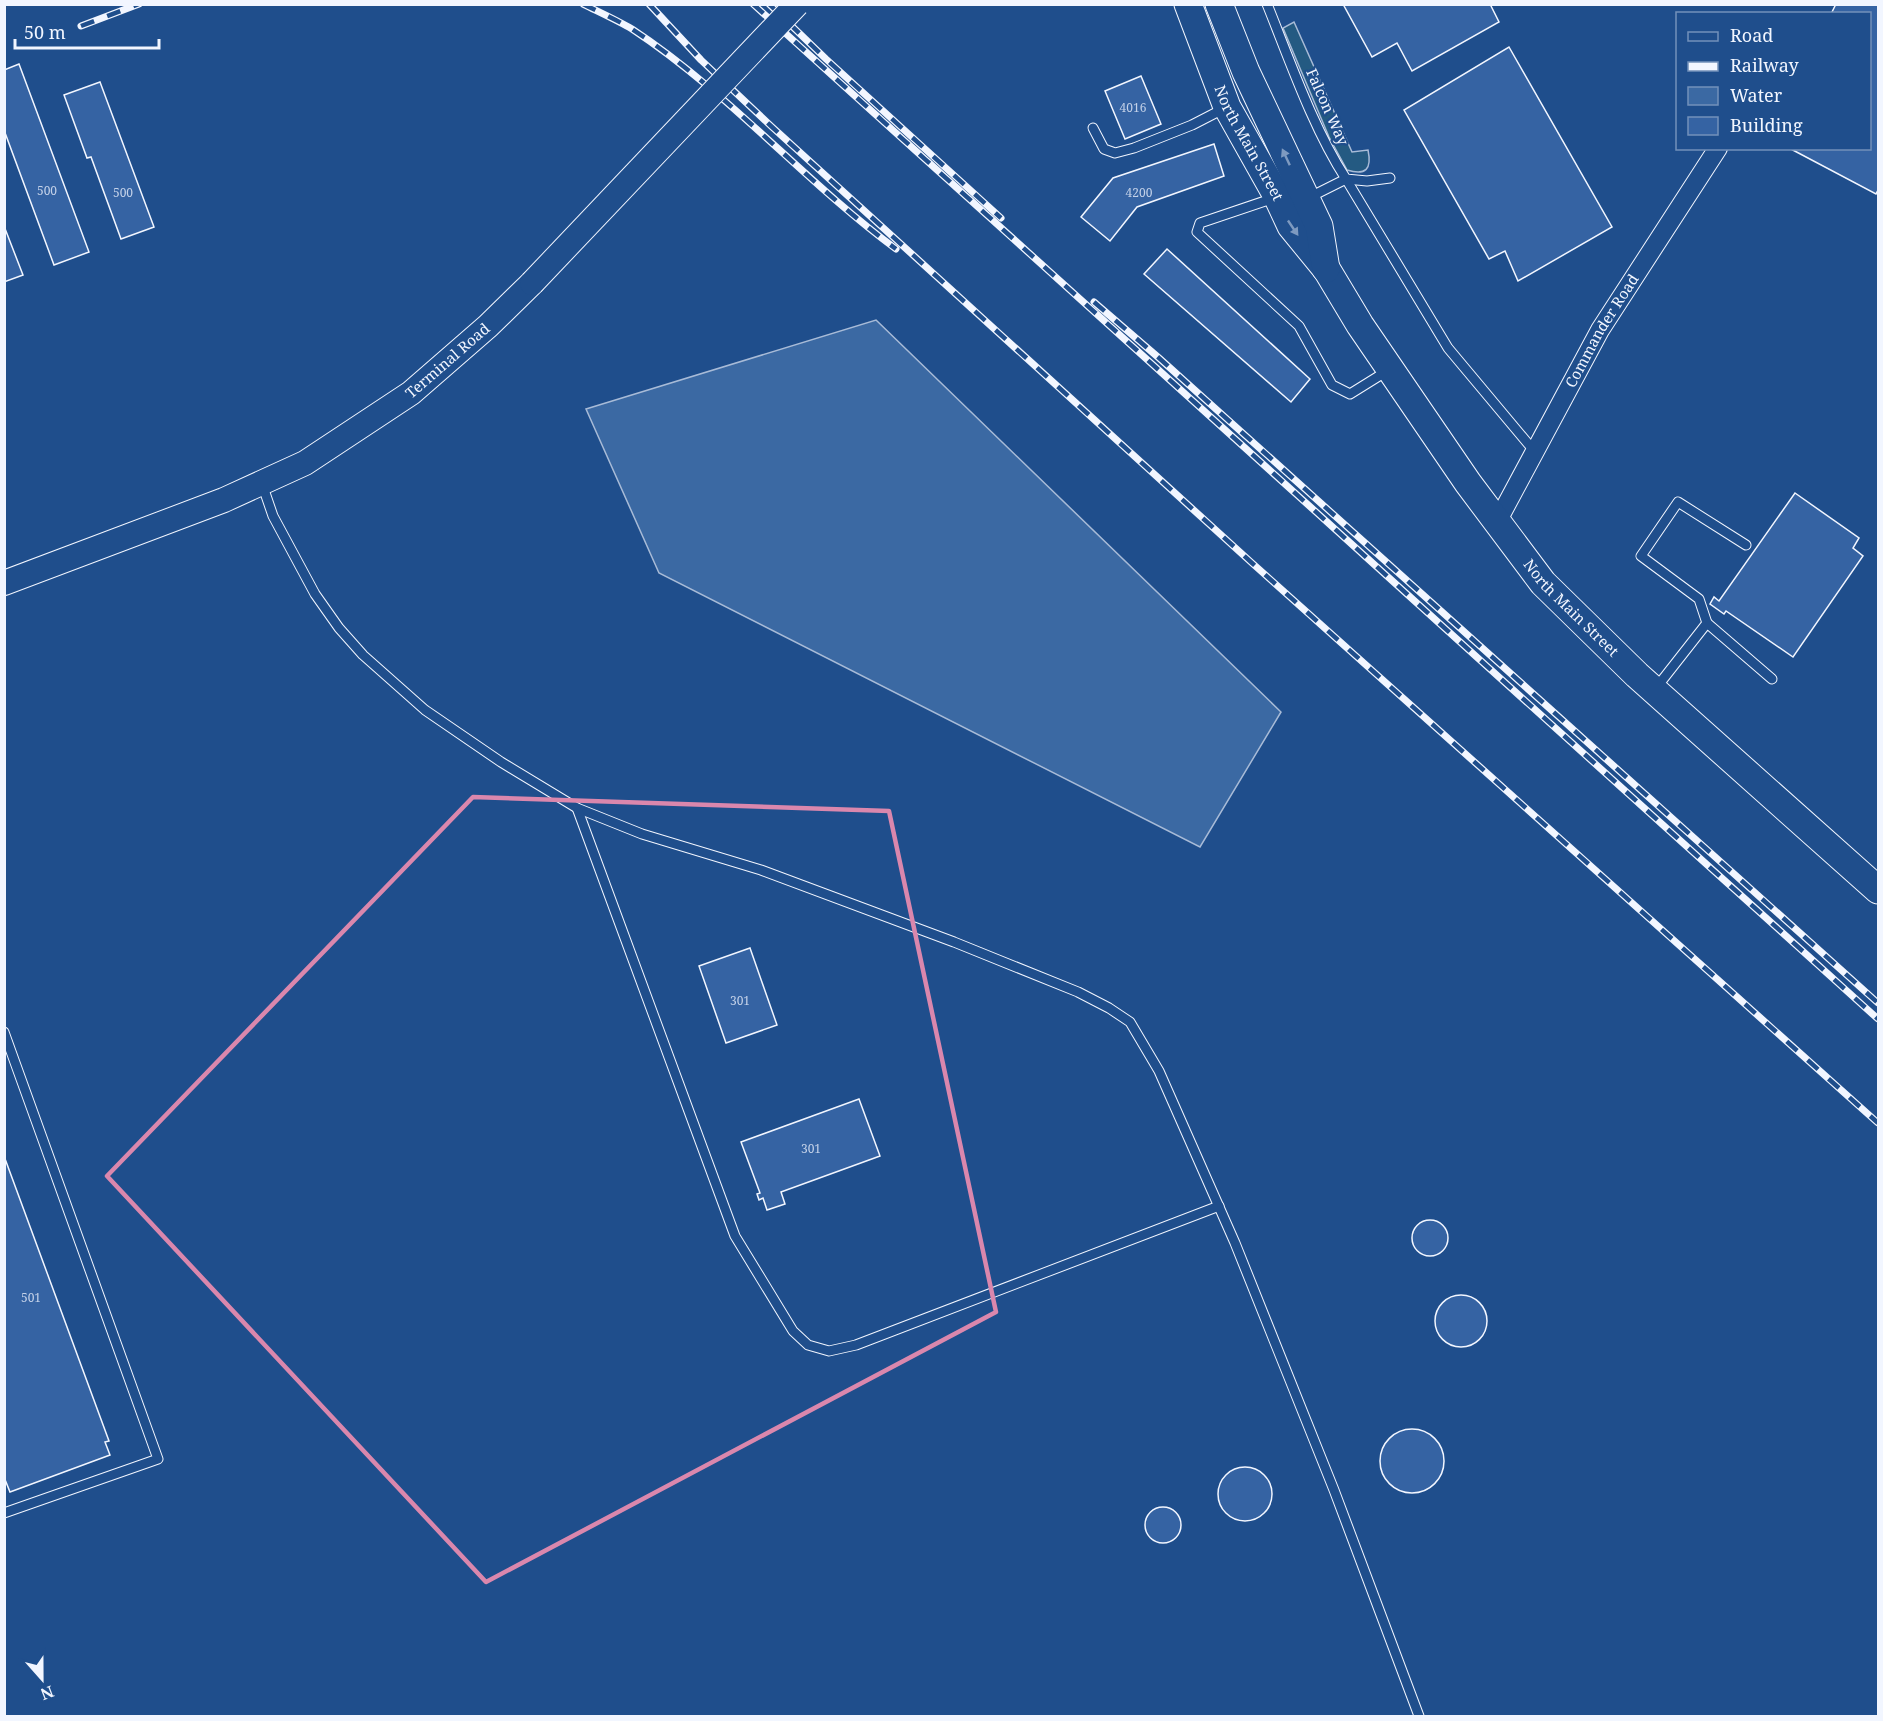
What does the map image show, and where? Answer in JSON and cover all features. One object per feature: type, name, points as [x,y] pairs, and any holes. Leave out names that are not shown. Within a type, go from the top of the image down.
[{"type":"main road","name":"Terminal Road","points":[[4,583],[261,484],[305,463],[411,393],[488,326],[532,283],[797,4]]},
{"type":"main road","points":[[1179,4],[1227,107]]},
{"type":"main road","name":"North Main Street","points":[[1188,4],[1227,107],[1292,198]]},
{"type":"main road","name":"North Main Street","points":[[1219,4],[1292,198],[1291,226],[1327,270],[1360,325],[1497,522],[1543,583],[1654,690],[1878,890]]},
{"type":"street","name":"Commander Road","points":[[1497,522],[1599,330],[1717,150]]},
{"type":"lane","name":"Falcon Way","points":[[1267,4],[1334,160],[1448,348],[1535,452]]},
{"type":"lane","points":[[1093,128],[1104,149],[1115,153],[1192,125],[1227,107]]},
{"type":"lane","points":[[1390,178],[1367,181],[1346,179],[1292,198],[1200,223],[1197,232],[1299,326],[1332,385],[1350,394],[1390,369]]},
{"type":"lane","points":[[261,484],[273,516],[315,594],[339,628],[363,655],[425,710],[501,762],[577,808],[642,834],[761,870],[943,938],[1078,992],[1130,1022],[1159,1071],[1219,1206],[1334,1490],[1419,1716]]},
{"type":"lane","points":[[1746,546],[1678,502],[1641,555],[1699,599],[1707,623],[1772,679]]},
{"type":"lane","points":[[1654,690],[1707,623]]},
{"type":"lane","points":[[577,808],[735,1236],[792,1332],[808,1345],[829,1351],[855,1345],[1219,1206]]},
{"type":"lane","points":[[4,1032],[158,1459],[4,1513]]},
{"type":"highlighted area","points":[[473,797],[889,811],[996,1312],[486,1582],[107,1176]]},
{"type":"shaded area","points":[[1294,22],[1352,152],[1368,150],[1369,162],[1363,171],[1347,170],[1329,137],[1283,28]]},
{"type":"water","points":[[876,320],[1281,712],[1200,847],[659,573],[586,409]]},
{"type":"building","points":[[1343,4],[1490,4],[1499,22],[1412,71],[1397,43],[1372,57]]},
{"type":"building","points":[[1836,4],[1878,4],[1878,193],[1876,194],[1793,150],[1871,150],[1871,12],[1832,12]]},
{"type":"building","points":[[1509,47],[1612,227],[1518,281],[1505,251],[1489,259],[1404,110]]},
{"type":"building","points":[[19,64],[89,252],[54,265],[4,130],[4,70]]},
{"type":"building","points":[[1141,76],[1161,124],[1125,139],[1105,91]]},
{"type":"building","points":[[100,82],[154,227],[121,239],[91,157],[87,158],[64,95]]},
{"type":"building","points":[[1214,144],[1224,176],[1137,207],[1110,241],[1081,217],[1113,178]]},
{"type":"building","points":[[4,226],[23,275],[4,282]]},
{"type":"building","points":[[1167,249],[1310,379],[1291,402],[1144,274]]},
{"type":"building","points":[[1795,493],[1859,538],[1853,548],[1863,556],[1793,657],[1726,611],[1724,614],[1710,604],[1714,597],[1719,601]]},
{"type":"building","points":[[750,948],[777,1025],[726,1043],[699,966]]},
{"type":"building","points":[[859,1099],[880,1156],[781,1192],[785,1204],[767,1210],[763,1198],[759,1200],[757,1194],[760,1193],[741,1142]]},
{"type":"building","points":[[4,1156],[109,1441],[105,1442],[110,1455],[10,1492],[4,1477]]},
{"type":"building","points":[[1430,1220],[1443,1225],[1448,1238],[1443,1251],[1430,1256],[1417,1251],[1412,1238],[1417,1225]]},
{"type":"building","points":[[1461,1295],[1475,1299],[1483,1307],[1487,1321],[1483,1335],[1475,1343],[1461,1347],[1447,1343],[1439,1335],[1435,1321],[1439,1307],[1447,1299]]},
{"type":"building","points":[[1412,1429],[1430,1434],[1435,1438],[1439,1443],[1444,1461],[1439,1479],[1435,1484],[1430,1488],[1412,1493],[1394,1488],[1389,1484],[1385,1479],[1380,1461],[1385,1443],[1389,1438],[1394,1434]]},
{"type":"building","points":[[1245,1467],[1255,1469],[1264,1475],[1270,1484],[1272,1494],[1270,1504],[1264,1513],[1255,1519],[1245,1521],[1235,1519],[1226,1513],[1220,1504],[1218,1494],[1220,1484],[1226,1475],[1235,1469]]},
{"type":"building","points":[[1163,1507],[1176,1512],[1181,1525],[1176,1538],[1163,1543],[1150,1538],[1145,1525],[1150,1512]]},
{"type":"railway","points":[[81,26],[139,4]]},
{"type":"railway","points":[[583,4],[632,29],[701,80],[829,195],[896,249]]},
{"type":"railway","points":[[649,4],[701,60],[771,126],[1252,563],[1878,1123]]},
{"type":"railway","points":[[753,4],[1878,1019]]},
{"type":"railway","points":[[769,4],[1001,218]]},
{"type":"railway","points":[[1094,302],[1878,1003]]}]
